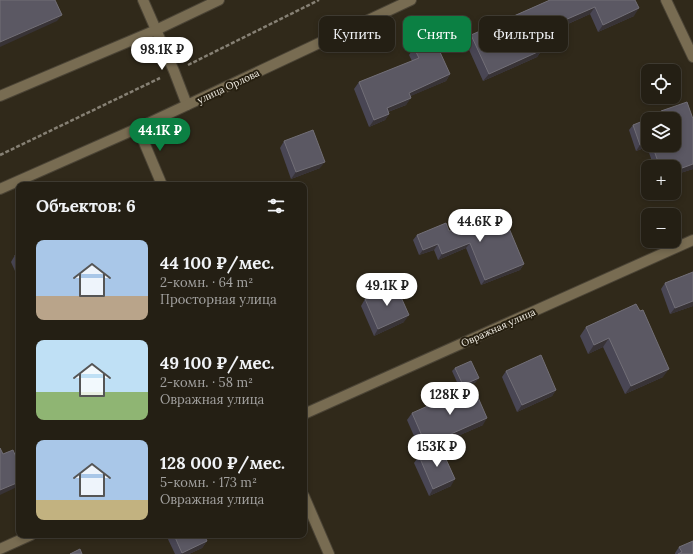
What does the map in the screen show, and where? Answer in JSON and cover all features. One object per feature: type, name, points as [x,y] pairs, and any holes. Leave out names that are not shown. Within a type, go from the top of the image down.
[{"type":"street","points":[[143,0],[187,105]]},
{"type":"street","points":[[0,96],[156,30],[219,0]]},
{"type":"street","name":"улица Орлова","points":[[0,189],[138,128],[411,0]]},
{"type":"street","points":[[666,0],[693,57]]},
{"type":"street","points":[[138,128],[161,182]]},
{"type":"street","name":"Овражная улица","points":[[307,413],[693,240]]},
{"type":"street","points":[[307,503],[329,554]]},
{"type":"street","points":[[0,549],[24,538]]},
{"type":"building","points":[[0,0],[55,0],[62,15],[0,42]]},
{"type":"building","points":[[550,0],[635,0],[639,8],[603,25],[595,7],[568,19],[568,16],[514,16]]},
{"type":"building","points":[[479,31],[479,52],[538,52],[489,74],[471,35]]},
{"type":"building","points":[[416,52],[440,52],[450,74],[409,93],[411,98],[387,108],[389,114],[374,120],[359,82],[419,58]]},
{"type":"building","points":[[687,102],[693,119],[693,164],[681,168],[681,160],[657,160],[655,152],[681,152],[681,112],[661,111]]},
{"type":"building","points":[[641,122],[641,145],[640,145],[633,125]]},
{"type":"building","points":[[313,130],[325,162],[296,172],[284,141]]},
{"type":"building","points":[[501,209],[524,264],[485,280],[470,243],[442,254],[438,244],[423,250],[417,235],[446,223],[449,231]]},
{"type":"building","points":[[693,272],[693,301],[675,308],[665,283]]},
{"type":"building","points":[[396,286],[409,315],[378,329],[365,299]]},
{"type":"building","points":[[636,304],[640,311],[643,310],[669,369],[631,386],[609,338],[594,345],[586,327]]},
{"type":"building","points":[[541,355],[556,390],[522,405],[506,371]]},
{"type":"building","points":[[471,361],[479,378],[463,385],[455,368]]},
{"type":"building","points":[[473,386],[487,418],[426,445],[412,413]]},
{"type":"building","points":[[440,446],[455,479],[433,489],[419,456]]},
{"type":"building","points":[[0,448],[3,454],[13,450],[16,457],[16,483],[0,490]]},
{"type":"building","points":[[175,538],[206,538],[207,541],[182,553]]},
{"type":"building","points":[[693,541],[693,554],[678,554],[682,552],[679,547]]},
{"type":"building","points":[[80,549],[82,554],[70,554]]}]
